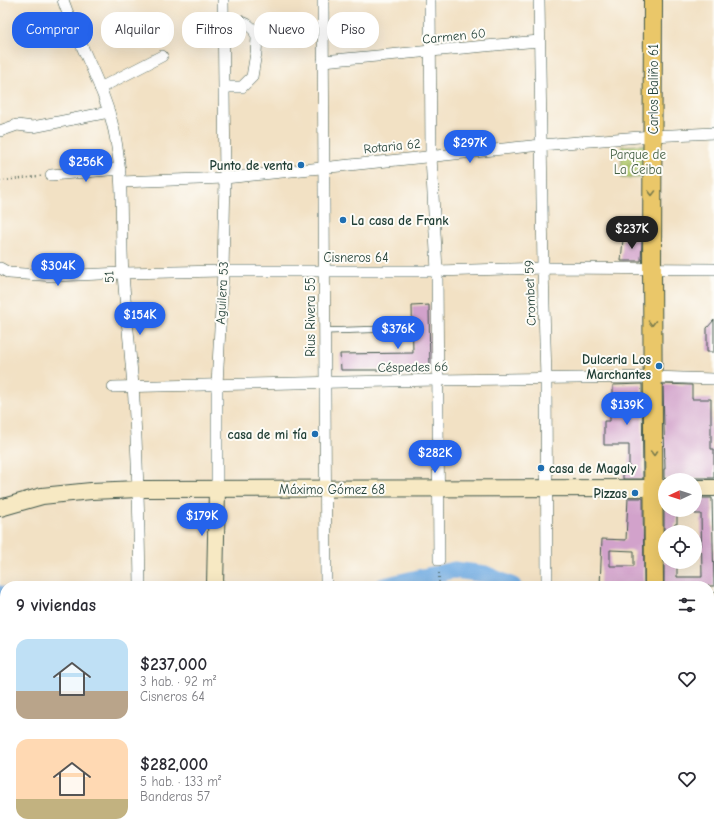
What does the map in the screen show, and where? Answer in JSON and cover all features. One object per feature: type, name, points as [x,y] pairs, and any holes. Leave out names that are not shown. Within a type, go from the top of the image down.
[{"type":"main road","name":"Carlos Baliño 61","points":[[653,0],[653,378],[658,473]]},
{"type":"main road","name":"Carlos Baliño 61","points":[[654,581],[658,508]]},
{"type":"street","name":"51","points":[[63,0],[109,112],[116,141],[120,169],[123,273],[133,386],[139,489],[140,581]]},
{"type":"street","name":"Aguilera 53","points":[[223,0],[224,12]]},
{"type":"street","name":"Rius Rivera 55","points":[[322,0],[326,581]]},
{"type":"street","points":[[430,0],[431,156],[437,271],[439,560]]},
{"type":"street","name":"Crombet 59","points":[[539,0],[546,379],[547,581]]},
{"type":"street","points":[[225,87],[242,87],[252,77],[257,38],[254,30],[246,24]]},
{"type":"street","name":"Carmen 60","points":[[323,61],[539,42]]},
{"type":"street","name":"Aguilera 53","points":[[215,581],[218,385],[225,178],[224,48]]},
{"type":"street","points":[[100,88],[162,56]]},
{"type":"street","points":[[0,131],[17,126],[33,128],[109,112]]},
{"type":"street","name":"Rotaria 62","points":[[121,182],[225,178],[541,145],[652,136],[714,133]]},
{"type":"street","points":[[51,175],[120,169]]},
{"type":"street","name":"Cisneros 64","points":[[0,268],[9,273],[55,276],[223,271],[437,271],[543,268],[714,269]]},
{"type":"street","name":"Céspedes 66","points":[[113,387],[438,380],[653,378],[714,379]]},
{"type":"street","name":"Máximo Gómez 68","points":[[0,508],[42,496],[92,491],[139,489],[658,488]]},
{"type":"street","points":[[702,488],[714,488]]},
{"type":"street","points":[[327,837],[348,837]]},
{"type":"lane","points":[[325,331],[388,329]]},
{"type":"path","points":[[0,181],[51,175]]},
{"type":"path","points":[[439,560],[439,581]]},
{"type":"green space","name":"Parque de La Ceiba","points":[[655,144],[654,178],[621,178],[622,146]]},
{"type":"building","points":[[623,239],[642,240],[641,261],[621,261]]},
{"type":"building","points":[[429,305],[430,370],[341,370],[340,354],[413,353],[412,306]]},
{"type":"building","points":[[714,320],[714,352],[707,352],[707,328]]},
{"type":"building","points":[[642,384],[643,479],[623,479],[623,469],[629,469],[629,445],[604,445],[604,421],[610,421],[610,407],[613,407],[613,385]]},
{"type":"building","points":[[663,384],[692,385],[692,399],[711,399],[711,449],[714,449],[714,478],[702,478],[702,473],[664,473]]},
{"type":"building","points":[[628,498],[643,498],[644,581],[600,581],[602,539],[626,540]],"holes":[[[610,550],[634,551],[634,566],[610,566]]]},
{"type":"building","points":[[702,498],[712,498],[714,581],[664,581],[664,569],[677,569],[677,577],[702,577]]},
{"type":"building","points":[[664,517],[677,517],[677,524],[664,525]]},
{"type":"waterway","points":[[405,581],[454,570],[485,574],[501,581]]},
{"type":"place","name":"Punto de venta","points":[[301,165]]},
{"type":"place","name":"La casa de Frank","points":[[343,220]]},
{"type":"place","name":"Dulceria Los Marchantes","points":[[659,366]]},
{"type":"place","name":"casa de mi tía","points":[[315,434]]},
{"type":"place","name":"casa de Magaly","points":[[541,468]]},
{"type":"place","name":"Pizzas","points":[[635,493]]}]
